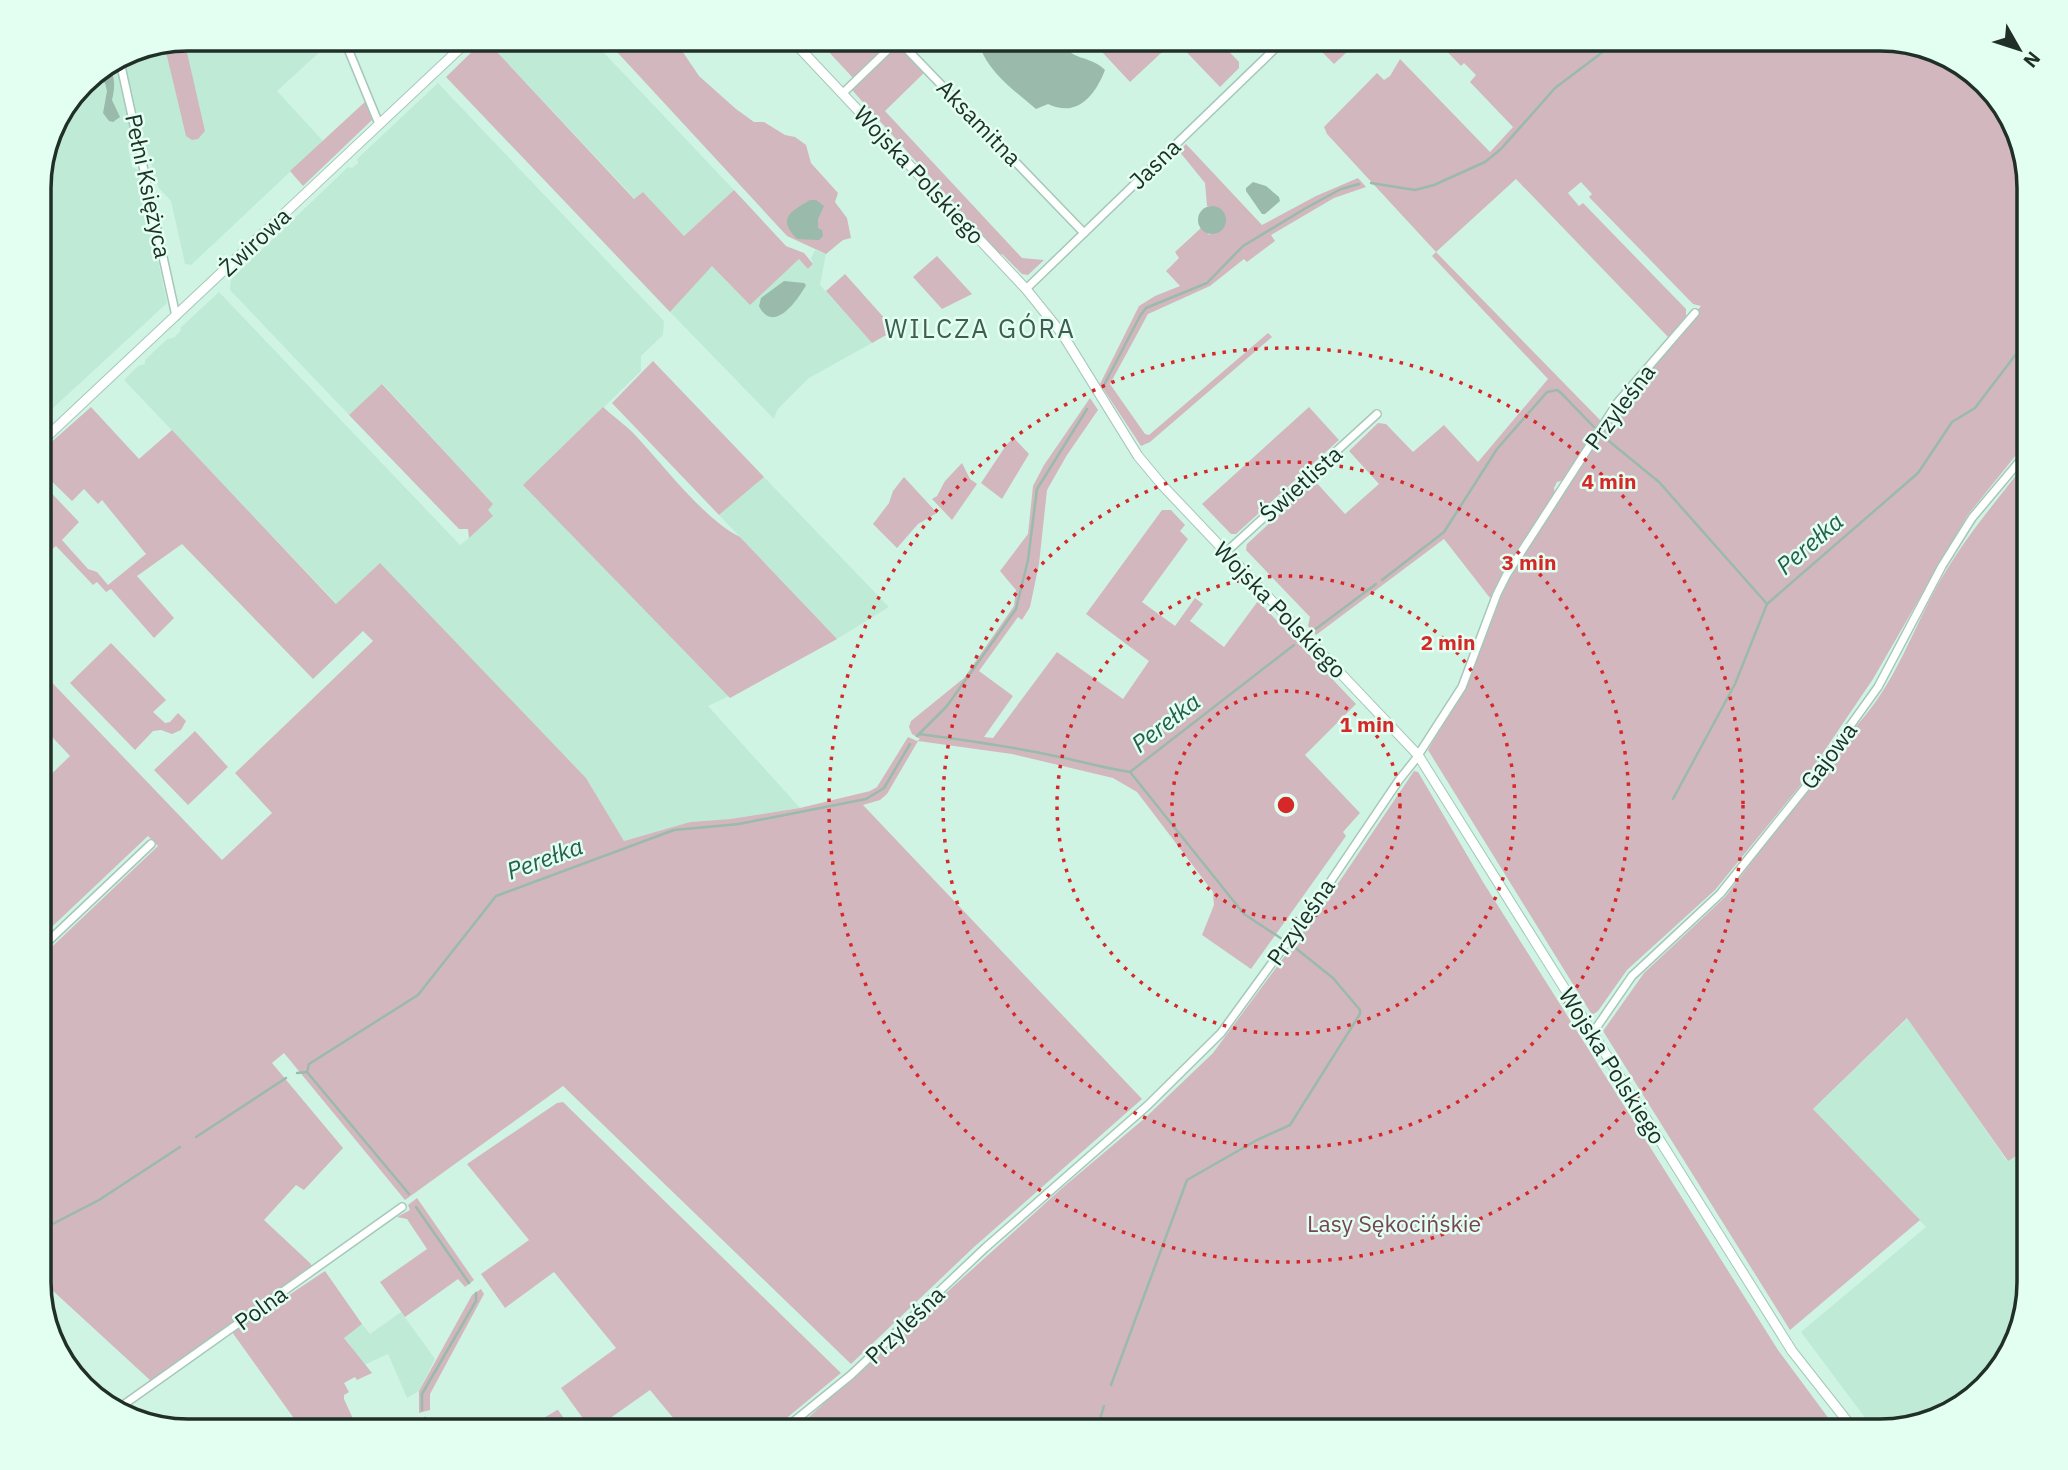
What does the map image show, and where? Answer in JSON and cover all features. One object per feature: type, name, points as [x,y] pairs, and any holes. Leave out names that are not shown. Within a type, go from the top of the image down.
[{"type":"street","points":[[349,51],[379,124]]},
{"type":"street","name":"Żwirowa","points":[[51,433],[456,51]]},
{"type":"street","name":"Wojska Polskiego","points":[[803,51],[1026,289],[1063,335],[1138,456],[1224,553],[1419,755],[1792,1351],[1845,1419]]},
{"type":"street","name":"Aksamitna","points":[[843,93],[887,51]]},
{"type":"street","name":"Aksamitna","points":[[909,51],[1084,233]]},
{"type":"street","name":"Jasna","points":[[1026,289],[1272,51]]},
{"type":"street","name":"Pełni Księżyca","points":[[122,67],[176,316]]},
{"type":"street","name":"Przyleśna","points":[[798,1419],[851,1375],[985,1248],[1147,1106],[1208,1047],[1290,940],[1419,755],[1465,679],[1507,574],[1618,402],[1695,313]]},
{"type":"street","name":"Świetlista","points":[[1224,553],[1377,414]]},
{"type":"street","name":"Gajowa","points":[[1592,1034],[1632,976],[1720,894],[1809,783],[1871,699],[1942,566],[1972,518],[2017,464]]},
{"type":"street","points":[[51,939],[150,844]]},
{"type":"street","name":"Polna","points":[[125,1404],[402,1207]]},
{"type":"shaded area","points":[[179,51],[321,51],[277,91],[323,141],[191,265],[185,264],[171,201],[158,187],[149,155],[143,148],[125,66],[152,55]]},
{"type":"shaded area","points":[[496,51],[602,51],[734,190],[684,236],[643,192],[635,199]]},
{"type":"shaded area","points":[[982,51],[1069,51],[1105,70],[1096,88],[1084,102],[1068,108],[1048,104],[1036,109],[1004,81]]},
{"type":"shaded area","points":[[117,70],[133,142],[128,147],[132,167],[139,170],[167,303],[51,410],[51,179],[55,152],[69,119],[85,97]]},
{"type":"shaded area","points":[[112,74],[112,100],[120,117],[113,122],[103,113],[107,91],[105,83],[102,82]]},
{"type":"shaded area","points":[[438,83],[664,321],[663,335],[641,356],[641,371],[524,485],[729,696],[708,706],[800,808],[690,822],[624,841],[586,778],[380,564],[337,604],[124,380],[138,366],[145,364],[145,360],[167,339],[175,337],[180,328],[219,292],[460,545],[469,538],[492,516],[487,510],[493,504],[383,384],[349,415],[230,290],[231,279],[348,167],[352,168],[358,163],[357,159]]},
{"type":"shaded area","points":[[1253,182],[1266,186],[1279,197],[1280,201],[1265,214],[1262,214],[1246,191]]},
{"type":"shaded area","points":[[810,200],[816,200],[824,206],[818,219],[818,228],[822,230],[823,236],[819,240],[797,239],[788,226],[788,216]]},
{"type":"shaded area","points":[[1212,206],[1222,210],[1226,220],[1222,230],[1212,234],[1202,230],[1198,220],[1202,210]]},
{"type":"shaded area","points":[[815,250],[826,254],[820,285],[872,343],[809,378],[777,410],[774,419],[670,312],[712,265],[799,259],[809,269],[813,264],[811,258]]},
{"type":"shaded area","points":[[784,281],[806,285],[785,312],[771,317],[759,306],[761,298]]},
{"type":"shaded area","points":[[764,477],[889,607],[837,639],[834,637],[719,515]]},
{"type":"shaded area","points":[[1908,1018],[2007,1161],[2017,1155],[2017,1291],[2010,1326],[1999,1351],[1971,1385],[1941,1405],[1924,1412],[1907,1417],[1866,1419],[1801,1332],[1926,1227],[1813,1109]]},
{"type":"shaded area","points":[[401,1312],[435,1359],[419,1391],[407,1398],[388,1354],[364,1365],[344,1337],[362,1324],[370,1334]]},
{"type":"green space","points":[[187,51],[205,131],[198,139],[192,140],[186,136],[166,52]]},
{"type":"green space","points":[[473,51],[496,51],[634,199],[643,192],[684,236],[734,190],[786,246],[804,253],[813,264],[808,269],[799,259],[750,305],[712,266],[670,312],[446,77]]},
{"type":"green space","points":[[616,51],[682,51],[699,76],[736,109],[754,122],[764,122],[806,145],[811,163],[838,193],[835,202],[847,218],[851,238],[843,240],[826,254],[787,236]]},
{"type":"green space","points":[[828,51],[881,51],[853,78]]},
{"type":"green space","points":[[893,51],[903,51],[924,73],[885,111],[1022,258],[1044,260],[1028,275],[1022,274],[1000,255],[852,90]]},
{"type":"green space","points":[[1101,51],[1163,51],[1130,82]]},
{"type":"green space","points":[[1186,51],[1228,51],[1239,62],[1239,68],[1220,87]]},
{"type":"green space","points":[[1321,51],[1348,51],[1334,64]]},
{"type":"green space","points":[[1447,51],[1880,51],[1916,55],[1941,65],[1964,79],[1977,91],[1999,119],[2015,161],[2017,454],[1967,516],[1873,679],[1804,781],[1715,890],[1627,970],[1598,1011],[1592,1015],[1428,750],[1472,672],[1509,576],[1620,403],[1701,306],[1693,304],[1589,197],[1592,194],[1581,182],[1568,193],[1579,206],[1583,203],[1686,309],[1686,318],[1670,339],[1516,179],[1436,252],[1327,134],[1324,127],[1377,73],[1384,80],[1390,76],[1400,59],[1490,152],[1513,127],[1470,82],[1476,75],[1464,63],[1461,66]]},
{"type":"green space","points":[[367,100],[372,120],[303,186],[290,171]]},
{"type":"green space","points":[[1186,144],[1262,225],[1316,196],[1358,178],[1366,187],[1334,198],[1271,235],[1275,241],[1247,262],[1244,259],[1210,286],[1148,314],[1110,384],[1145,434],[1149,435],[1268,333],[1272,337],[1150,442],[1141,446],[1100,384],[1139,306],[1180,286],[1166,271],[1179,258],[1175,252],[1201,228],[1210,235],[1215,207],[1207,206],[1205,183],[1179,151]]},
{"type":"green space","points":[[1436,252],[1601,421],[1564,480],[1557,482],[1555,494],[1512,561],[1506,560],[1500,567],[1503,572],[1490,598],[1444,539],[1316,635],[1308,626],[1310,617],[1246,550],[1247,544],[1315,481],[1345,514],[1379,484],[1349,451],[1378,423],[1386,424],[1413,452],[1444,425],[1478,462],[1548,379],[1432,256]]},
{"type":"green space","points":[[937,256],[972,294],[942,309],[913,277]]},
{"type":"green space","points":[[845,274],[895,330],[872,343],[826,291]]},
{"type":"green space","points":[[653,361],[764,477],[719,515],[612,403]]},
{"type":"green space","points":[[382,384],[493,504],[488,510],[493,516],[469,538],[468,529],[459,529],[349,415]]},
{"type":"green space","points":[[1090,398],[1098,410],[1047,490],[1039,564],[1030,607],[1022,620],[1018,617],[979,671],[1013,696],[984,737],[993,738],[1057,652],[1123,699],[1149,661],[1086,614],[1162,510],[1171,510],[1185,525],[1180,531],[1188,539],[1142,602],[1175,626],[1195,598],[1203,604],[1190,621],[1224,647],[1258,601],[1356,704],[1305,755],[1360,813],[1343,832],[1346,836],[1251,969],[1202,935],[1214,905],[1213,892],[1137,792],[1113,778],[1012,754],[918,741],[887,794],[880,800],[863,805],[1142,1099],[974,1247],[851,1364],[563,1086],[405,1200],[284,1053],[272,1063],[343,1148],[304,1190],[296,1185],[264,1220],[312,1266],[151,1381],[51,1289],[51,948],[158,846],[148,836],[51,928],[51,774],[70,756],[51,736],[51,682],[222,860],[272,813],[235,773],[373,641],[363,631],[313,679],[182,544],[137,576],[174,618],[154,638],[111,589],[106,592],[97,582],[93,585],[56,546],[51,550],[51,493],[79,522],[62,540],[88,569],[97,572],[108,585],[146,554],[102,500],[98,504],[84,489],[72,501],[51,481],[51,442],[91,407],[139,459],[172,430],[336,604],[380,563],[586,778],[624,841],[690,822],[800,808],[877,787],[908,737],[917,741],[920,739],[912,734],[909,727],[911,721],[964,678],[1014,606],[1016,590],[1000,571],[1028,534],[1033,486],[1044,465]]},
{"type":"green space","points":[[603,407],[632,432],[699,505],[740,537],[837,639],[730,698],[523,485]]},
{"type":"green space","points":[[1309,407],[1339,440],[1236,534],[1231,534],[1202,504]]},
{"type":"green space","points":[[1014,438],[1029,454],[1002,499],[981,483]]},
{"type":"green space","points":[[962,463],[970,479],[977,484],[952,520],[932,499]]},
{"type":"green space","points":[[2017,474],[2017,1155],[2008,1161],[1907,1018],[1813,1109],[1920,1220],[1790,1330],[1603,1031],[1644,973],[1725,897],[1871,709],[1893,674],[1950,565],[1982,518]]},
{"type":"green space","points":[[904,477],[937,513],[918,524],[897,548],[873,524]]},
{"type":"green space","points":[[111,643],[166,700],[153,712],[165,723],[170,722],[178,713],[186,721],[181,730],[172,734],[161,730],[153,731],[135,750],[70,683]]},
{"type":"green space","points":[[195,731],[228,767],[188,805],[154,770]]},
{"type":"green space","name":"Lasy Sękocińskie","points":[[1414,771],[1418,772],[1483,882],[1778,1350],[1829,1419],[807,1419],[1061,1189],[1145,1118],[1213,1053],[1333,891]]},
{"type":"green space","points":[[563,1102],[841,1373],[785,1419],[674,1419],[650,1390],[609,1419],[583,1419],[561,1388],[616,1348],[554,1272],[505,1308],[481,1274],[529,1240],[467,1164],[557,1103]]},
{"type":"green space","points":[[417,1198],[474,1280],[465,1287],[458,1279],[405,1317],[380,1282],[427,1249],[407,1219],[397,1217],[410,1210],[408,1205]]},
{"type":"green space","points":[[325,1271],[362,1324],[344,1338],[372,1373],[344,1383],[349,1392],[344,1395],[344,1399],[353,1419],[294,1419],[232,1332],[266,1308],[274,1309],[280,1301]]},
{"type":"green space","points":[[481,1289],[484,1294],[430,1394],[430,1410],[419,1413],[419,1391],[472,1295]]},
{"type":"green space","points":[[557,1410],[564,1419],[542,1419]]},
{"type":"waterway","points":[[1371,183],[1415,190],[1434,185],[1485,162],[1501,149],[1555,88],[1604,51]]},
{"type":"waterway","points":[[1103,387],[1146,308],[1207,283],[1243,246],[1341,189],[1359,184]]},
{"type":"waterway","name":"Perełka","points":[[1604,437],[1659,482],[1767,604],[1918,473],[1952,422],[1975,408],[2017,353]]},
{"type":"waterway","name":"Perełka","points":[[1382,580],[1444,532],[1497,449],[1547,392],[1557,390],[1594,427]]},
{"type":"waterway","points":[[917,736],[947,706],[1016,609],[1028,560],[1037,489],[1087,409]]},
{"type":"waterway","name":"Perełka","points":[[1313,631],[1376,584]]},
{"type":"waterway","points":[[1673,799],[1735,684],[1767,604]]},
{"type":"waterway","name":"Perełka","points":[[919,734],[1021,749],[1130,772],[1294,645]]},
{"type":"waterway","name":"Perełka","points":[[409,1194],[307,1072],[309,1064],[418,995],[496,896],[674,830],[739,824],[866,799],[884,788],[910,744]]},
{"type":"waterway","points":[[1130,772],[1244,914],[1282,939]]},
{"type":"waterway","points":[[1111,1385],[1187,1180],[1257,1140],[1290,1125],[1360,1014],[1360,1010],[1333,978],[1293,946]]},
{"type":"waterway","points":[[297,1073],[307,1072]]},
{"type":"waterway","points":[[196,1137],[286,1078]]},
{"type":"waterway","points":[[51,1225],[99,1200],[180,1147]]},
{"type":"waterway","name":"Perełka","points":[[416,1207],[469,1283]]},
{"type":"waterway","name":"Perełka","points":[[422,1410],[422,1394],[476,1301],[476,1293]]},
{"type":"waterway","points":[[1100,1419],[1104,1406]]},
{"type":"district","name":"WILCZA GÓRA","points":[[980,329]]}]
